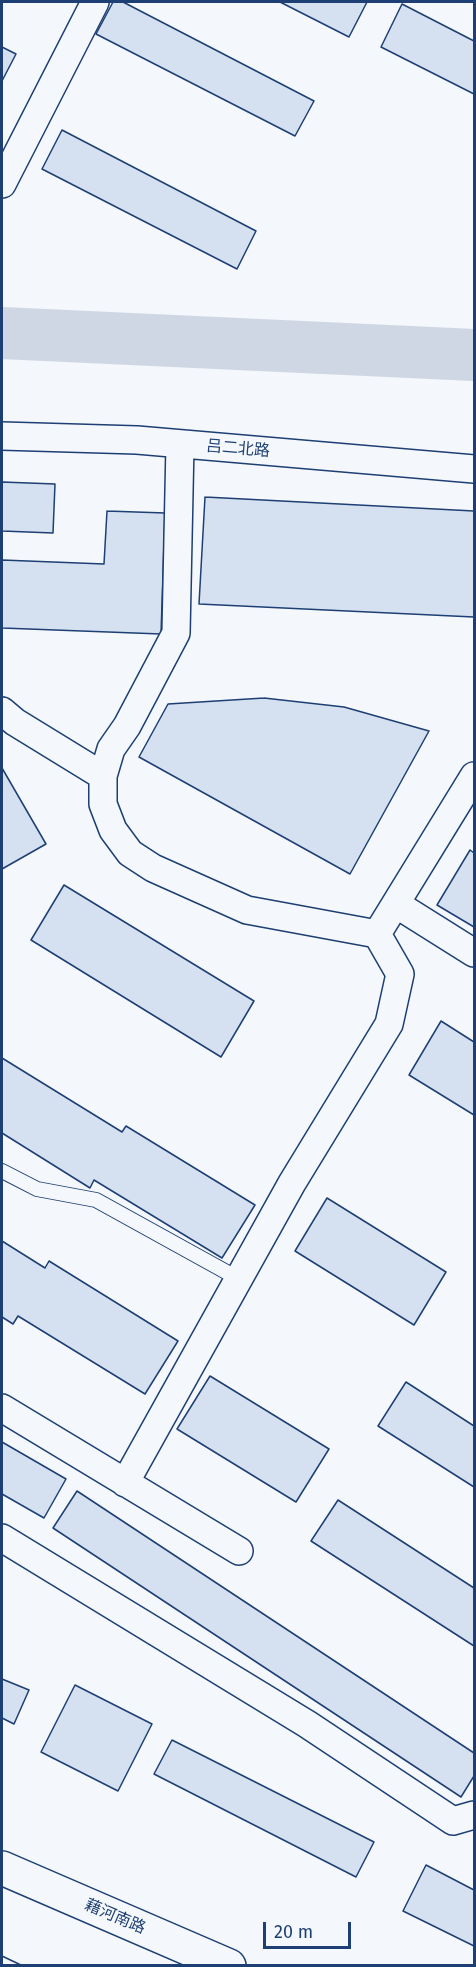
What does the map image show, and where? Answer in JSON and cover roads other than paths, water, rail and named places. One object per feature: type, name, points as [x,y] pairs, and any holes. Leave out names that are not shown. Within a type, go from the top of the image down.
[{"type":"main road","name":"藉河南路","points":[[2,1868],[229,1965]]},
{"type":"street","points":[[2,184],[95,2]]},
{"type":"street","name":"吕二北路","points":[[2,436],[180,444],[474,469]]},
{"type":"street","points":[[180,444],[176,633],[127,726],[111,749],[103,776],[103,804],[113,830],[130,853],[153,868],[247,910],[377,934]]},
{"type":"street","points":[[2,711],[15,722],[103,776]]},
{"type":"street","points":[[377,934],[474,776]]},
{"type":"street","points":[[396,904],[474,953]]},
{"type":"street","points":[[125,1484],[292,1183],[389,1024],[399,974],[377,934]]},
{"type":"street","points":[[2,1408],[239,1551]]},
{"type":"street","points":[[2,1538],[307,1724],[453,1821],[471,1819]]},
{"type":"lane","points":[[2,1171],[37,1189],[96,1200],[238,1279]]},
{"type":"waterway","points":[[2,333],[474,355]]},
{"type":"tram line","points":[[2,1956],[23,1966]]}]
